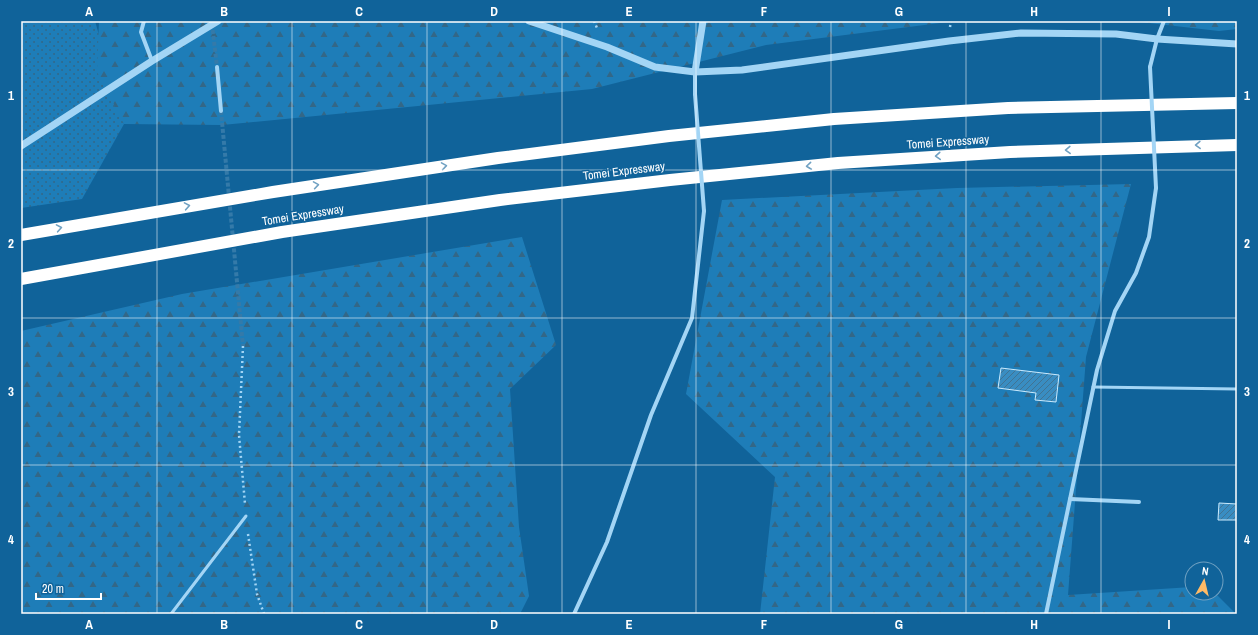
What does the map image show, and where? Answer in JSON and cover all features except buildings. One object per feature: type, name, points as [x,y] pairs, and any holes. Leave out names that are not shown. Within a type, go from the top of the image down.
[{"type":"highway","points":[[21,235],[281,190],[498,158],[669,136],[834,118],[1000,108],[1237,103]]},
{"type":"highway","name":"Tomei Expressway","points":[[21,279],[282,232],[500,200],[670,180],[838,163],[1010,152],[1237,145]]},
{"type":"street","points":[[144,21],[141,32],[152,61]]},
{"type":"street","points":[[21,146],[152,61],[218,21]]},
{"type":"street","points":[[529,21],[607,47],[655,67],[696,72],[742,70],[949,41],[1021,33],[1116,34],[1156,39],[1237,44]]},
{"type":"street","points":[[574,614],[607,542],[652,415],[692,318],[704,211],[695,94],[696,72],[703,21]]},
{"type":"street","points":[[1046,614],[1096,370],[1115,311],[1136,273],[1149,237],[1156,188],[1150,67],[1156,39],[1164,21]]},
{"type":"street","points":[[217,67],[221,111]]},
{"type":"street","points":[[1070,499],[1139,502]]},
{"type":"lane","points":[[1093,387],[1237,389]]},
{"type":"lane","points":[[172,614],[246,516]]},
{"type":"path","points":[[243,346],[239,435],[246,516],[257,594],[264,614]]},
{"type":"green space","points":[[21,21],[95,21],[124,124],[82,199],[21,208]]},
{"type":"green space","points":[[99,21],[956,21],[766,45],[592,89],[222,125],[124,124],[97,72]]},
{"type":"green space","points":[[1131,21],[1237,21],[1237,29],[1219,31]]},
{"type":"green space","points":[[1131,184],[1086,357],[1068,595],[1184,588],[1184,601],[1223,601],[1236,614],[760,614],[775,477],[686,394],[722,200],[957,188]]},
{"type":"green space","points":[[522,237],[556,345],[510,389],[519,527],[529,596],[520,614],[21,614],[21,331],[182,294]]},
{"type":"tunnel","points":[[212,24],[217,67]]},
{"type":"tunnel","points":[[221,111],[243,346]]}]
